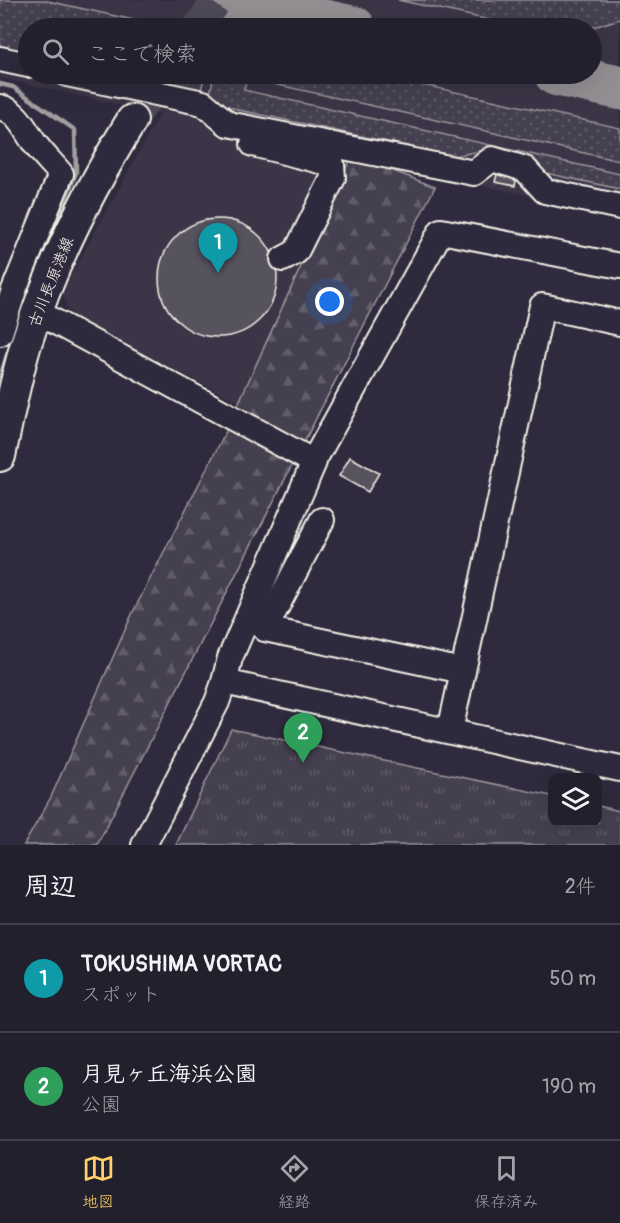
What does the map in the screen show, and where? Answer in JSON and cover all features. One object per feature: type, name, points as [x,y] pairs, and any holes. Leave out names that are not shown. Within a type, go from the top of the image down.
[{"type":"main road","name":"古川長原港線","points":[[0,456],[12,394],[26,343],[51,274],[106,164],[132,120]]},
{"type":"street","points":[[0,59],[18,63]]},
{"type":"street","points":[[114,84],[203,103],[228,124],[236,140],[332,164],[333,178],[296,252],[283,259]]},
{"type":"street","points":[[0,108],[8,109],[23,125],[33,142],[61,174],[14,290],[0,333]]},
{"type":"street","points":[[228,124],[474,173],[492,159],[525,169],[545,191],[620,207]]},
{"type":"street","points":[[317,456],[441,231],[620,266]]},
{"type":"street","points":[[450,731],[542,306],[620,323]]},
{"type":"street","points":[[37,312],[314,462],[230,658],[217,702],[144,845]]},
{"type":"street","points":[[322,520],[265,629],[463,671]]},
{"type":"street","points":[[224,681],[620,769]]},
{"type":"shaded area","points":[[0,0],[620,0],[620,215],[480,185],[354,151],[240,403],[75,318],[66,306],[63,292],[68,281],[160,114],[27,84],[602,84],[602,18],[18,18],[18,82],[0,78]]},
{"type":"green space","points":[[0,0],[43,0],[125,18],[18,18],[18,52],[0,48]]},
{"type":"green space","points":[[398,0],[620,0],[620,19],[602,24],[602,18],[480,18]]},
{"type":"green space","points":[[155,84],[202,84],[200,94]]},
{"type":"green space","points":[[212,84],[246,84],[244,90],[620,174],[620,189],[541,172],[491,149],[454,156],[239,110],[209,99]]},
{"type":"green space","points":[[274,84],[419,84],[620,128],[620,161]]},
{"type":"green space","points":[[352,155],[435,187],[97,845],[24,845],[51,797],[133,612],[222,439]]},
{"type":"green space","points":[[231,729],[548,795],[548,827],[602,827],[602,807],[620,811],[620,845],[176,845]]},
{"type":"building","points":[[499,167],[518,171],[515,186],[495,182]]},
{"type":"building","points":[[218,219],[241,223],[260,236],[273,255],[277,278],[273,301],[260,320],[241,333],[218,337],[195,333],[176,320],[163,301],[159,278],[163,255],[176,236],[195,223]]},
{"type":"building","points":[[350,457],[379,473],[368,492],[339,476]]},
{"type":"waterway","points":[[0,84],[13,87],[75,130],[76,173],[30,288]]},
{"type":"waterway","points":[[0,377],[8,352]]},
{"type":"taxiway","points":[[226,0],[308,18]]},
{"type":"taxiway","points":[[602,84],[620,88]]},
{"type":"tunnel","points":[[204,18],[218,0]]},
{"type":"tunnel","points":[[132,120],[157,84]]},
{"type":"place","name":"TOKUSHIMA VORTAC","points":[[218,273]]},
{"type":"place","name":"月見ヶ丘海浜公園","points":[[303,763]]}]
